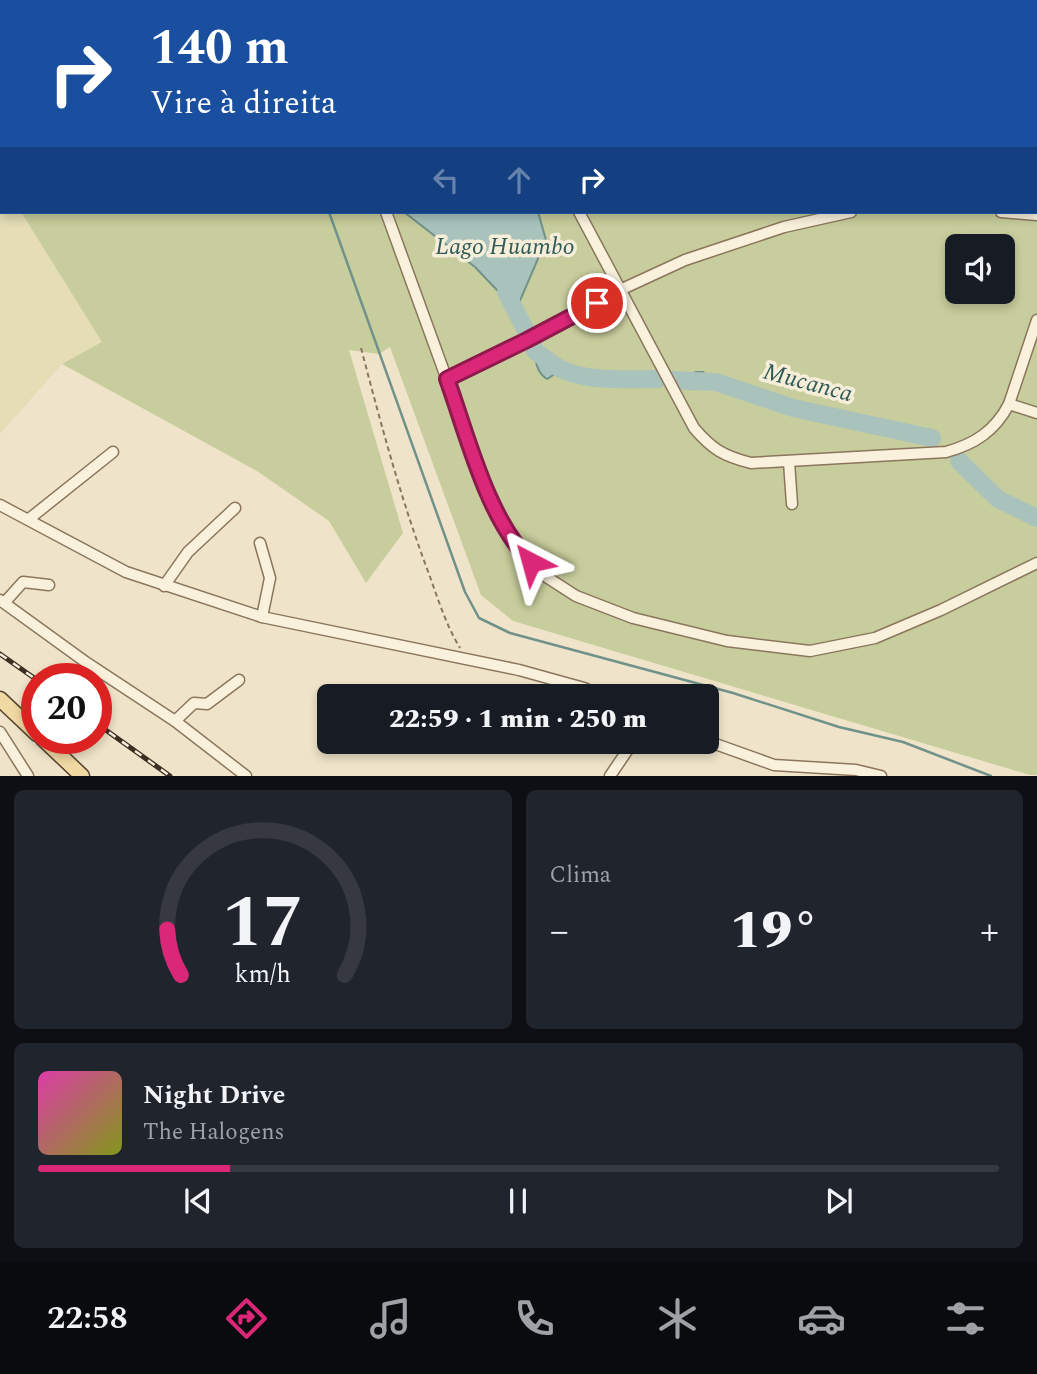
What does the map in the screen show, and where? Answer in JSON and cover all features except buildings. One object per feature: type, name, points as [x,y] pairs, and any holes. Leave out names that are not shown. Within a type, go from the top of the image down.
[{"type":"main road","points":[[0,699],[21,719]]},
{"type":"main road","points":[[59,754],[82,775]]},
{"type":"street","points":[[387,214],[495,513],[517,548],[545,576],[576,596],[634,618],[727,641],[810,651],[875,638],[941,611],[1037,563]]},
{"type":"street","points":[[580,214],[694,428],[709,446],[727,457],[751,463],[946,452],[972,444],[985,436],[1002,417],[1009,404],[1037,320]]},
{"type":"street","points":[[447,379],[620,290],[698,256],[784,227],[842,214]]},
{"type":"street","points":[[1009,404],[1037,413]]},
{"type":"street","points":[[29,519],[113,452]]},
{"type":"street","points":[[789,462],[793,504]]},
{"type":"street","points":[[0,505],[127,572],[262,617],[519,670],[570,684]]},
{"type":"street","points":[[164,586],[188,552],[235,508]]},
{"type":"street","points":[[260,542],[270,578],[262,617]]},
{"type":"street","points":[[49,584],[23,582],[2,601],[87,663],[175,721],[246,775]]},
{"type":"street","points":[[175,721],[194,703],[207,704],[239,680]]},
{"type":"street","points":[[0,732],[28,775]]},
{"type":"street","points":[[719,746],[771,770],[856,770],[881,775]]},
{"type":"street","points":[[610,775],[625,754]]},
{"type":"path","points":[[361,348],[418,547],[450,630],[468,661]]},
{"type":"shaded area","points":[[0,214],[24,214],[103,342],[62,364],[0,434]]},
{"type":"green space","points":[[24,214],[1037,214],[1037,775],[513,621],[481,595],[390,347],[379,354],[349,350],[403,533],[366,583],[329,521],[257,471],[62,364],[102,342]]},
{"type":"water","name":"Lago Huambo","points":[[407,214],[539,214],[546,240],[516,310],[475,267]]},
{"type":"water","points":[[540,348],[552,355],[561,370],[547,379],[541,374],[536,363],[535,351]]},
{"type":"water","points":[[696,372],[703,372],[715,378],[716,382],[692,389],[683,386],[679,381]]},
{"type":"waterway","points":[[330,214],[465,592],[479,618],[510,633],[733,693],[839,727],[903,742],[991,776]]},
{"type":"waterway","name":"Mucanca","points":[[506,292],[526,331]]},
{"type":"waterway","name":"Mucanca","points":[[533,346],[535,351],[552,364],[574,374],[609,379],[658,379]]},
{"type":"waterway","name":"Mucanca","points":[[671,380],[716,382],[793,408],[932,438]]},
{"type":"waterway","name":"Mucanca","points":[[959,461],[998,499],[1037,518]]},
{"type":"railway","points":[[0,654],[21,669]]},
{"type":"railway","points":[[112,734],[170,776]]},
{"type":"route","points":[[531,562],[517,548],[495,513],[447,379],[597,303]]}]
